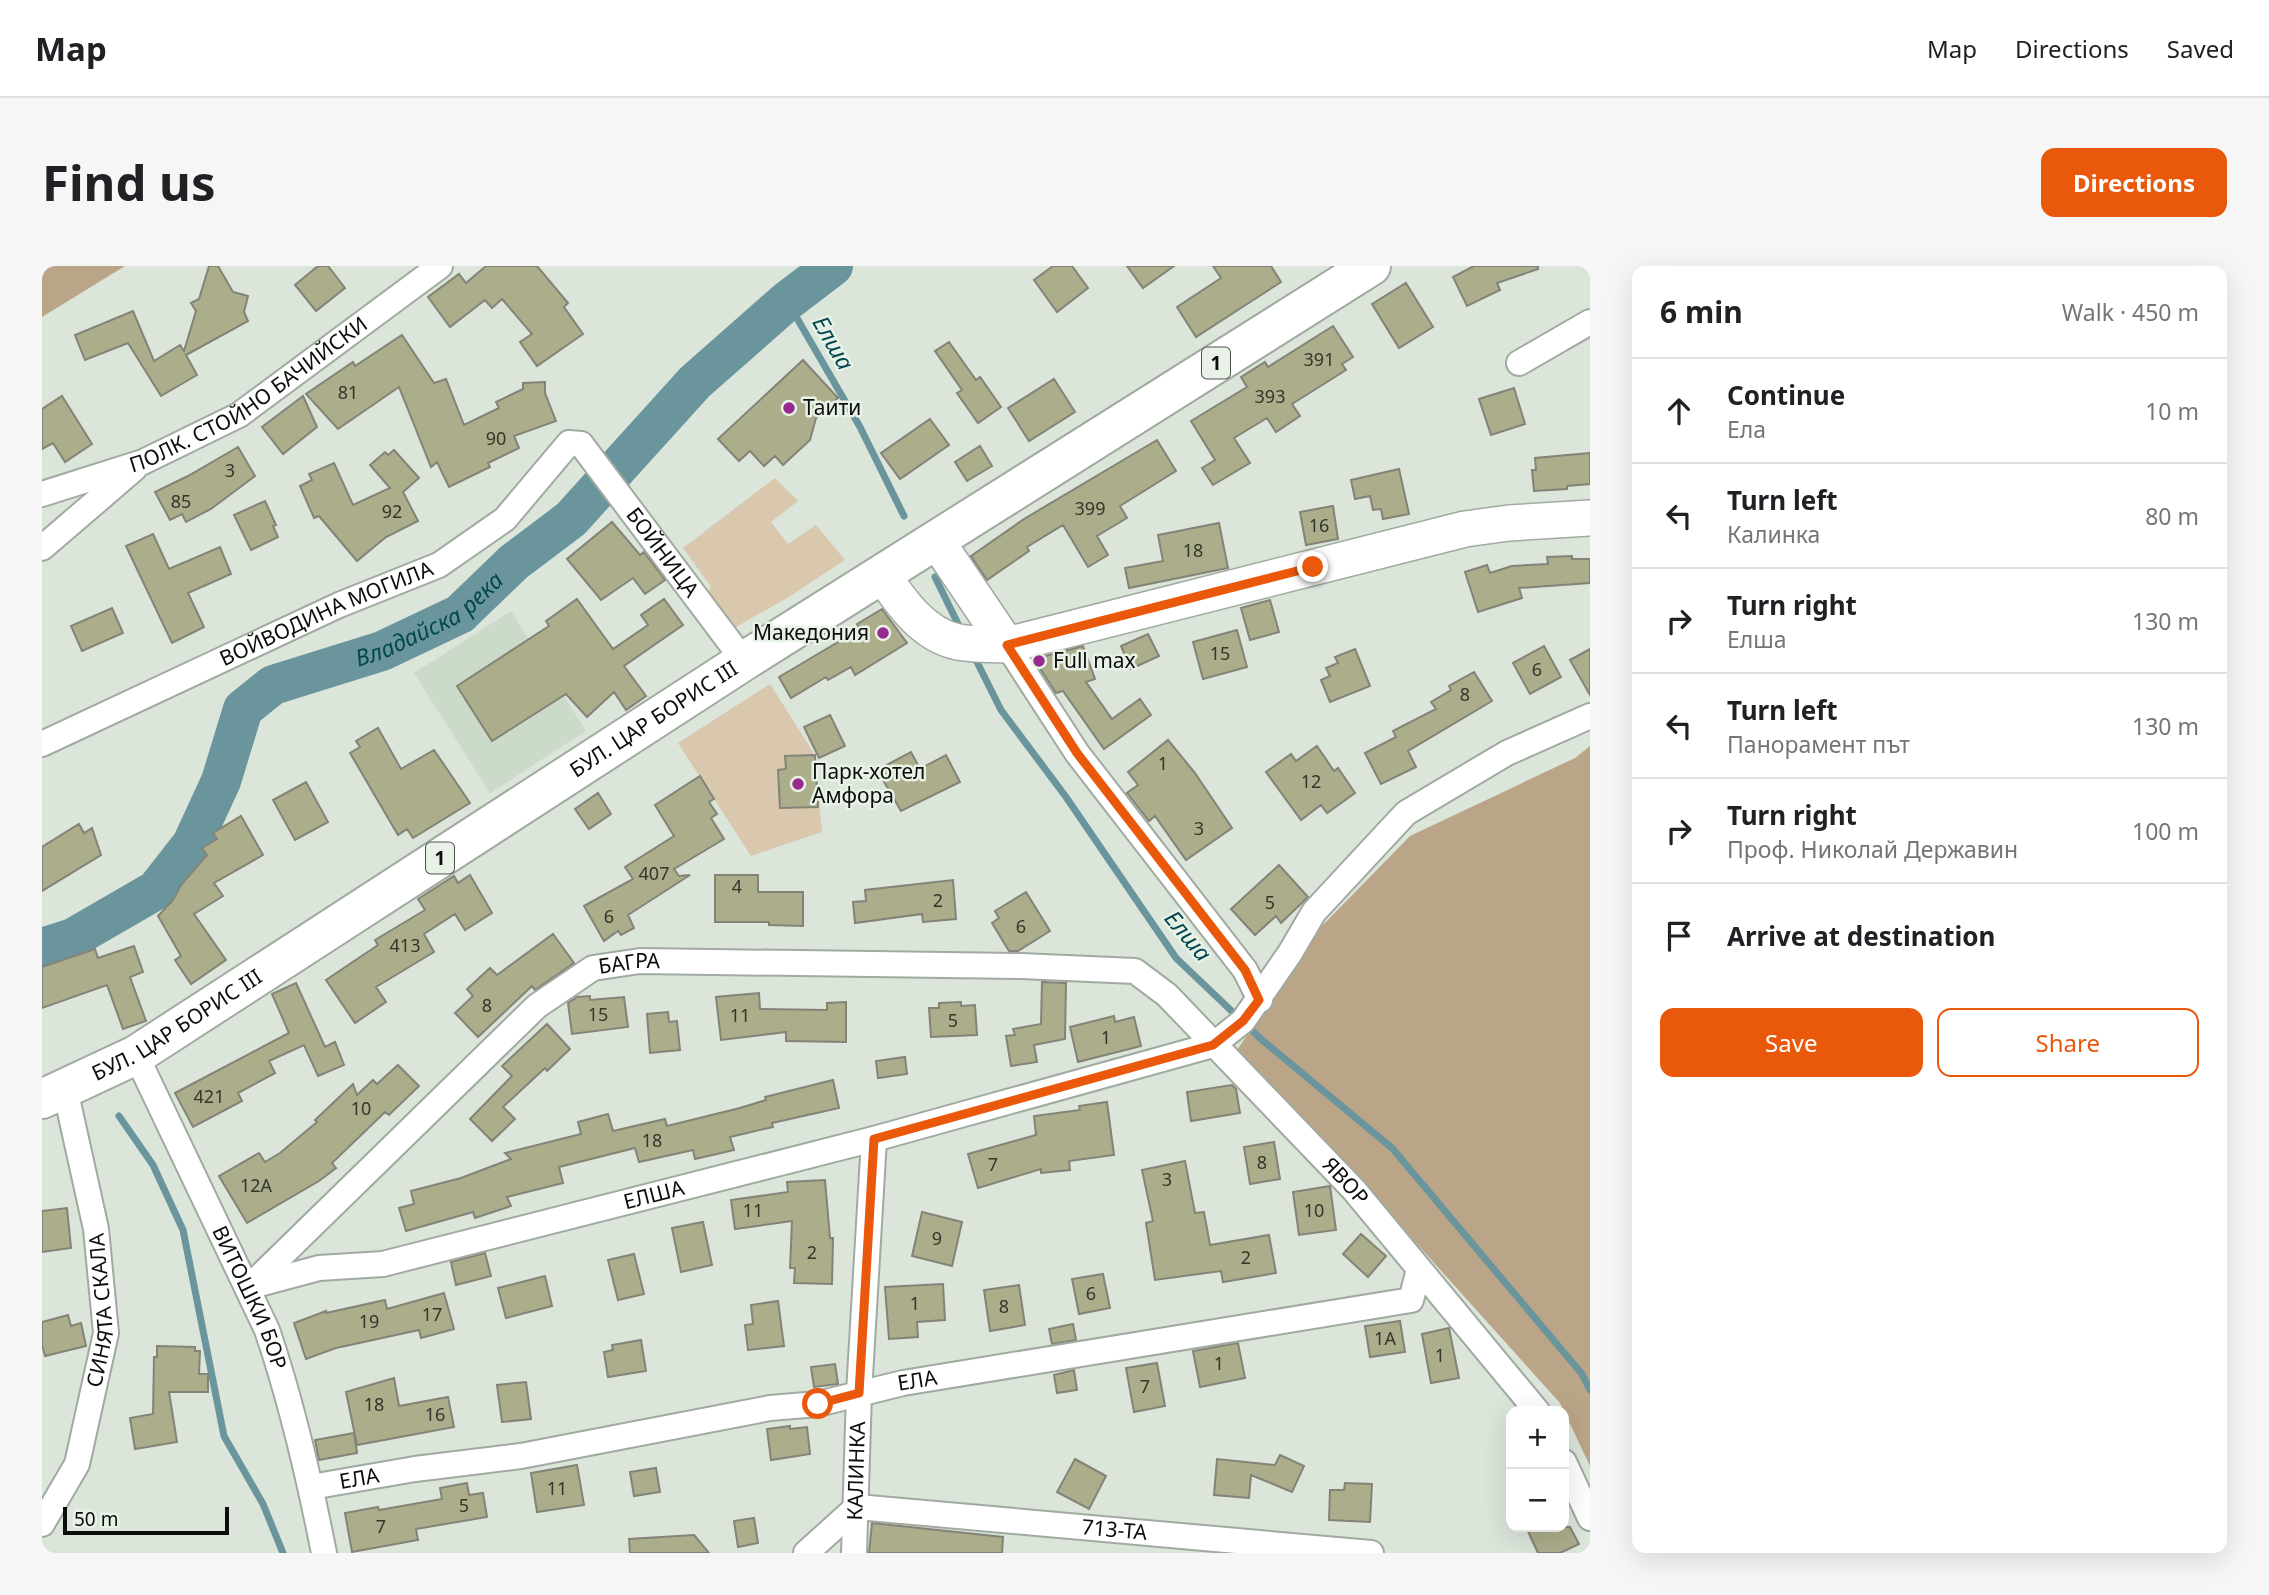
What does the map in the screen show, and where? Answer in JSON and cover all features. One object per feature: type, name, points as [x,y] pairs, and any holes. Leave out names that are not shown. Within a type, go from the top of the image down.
[{"type":"main road","name":"БУЛ. ЦАР БОРИС III","points":[[54,1094],[136,1055],[744,661],[1371,266]]},
{"type":"main road","points":[[882,574],[914,617],[942,637],[981,644],[1465,529],[1509,523],[1590,518]]},
{"type":"main road","points":[[936,540],[981,644]]},
{"type":"street","name":"ПОЛК. СТОЙНО БАЧИЙСКИ","points":[[42,494],[143,462],[239,415],[440,266]]},
{"type":"street","points":[[1519,363],[1590,323]]},
{"type":"street","name":"ВОЙВОДИНА МОГИЛА","points":[[42,744],[339,605],[439,565],[505,519],[569,443],[581,444]]},
{"type":"street","name":"БОЙНИЦА","points":[[581,444],[744,661]]},
{"type":"street","points":[[42,548],[143,462]]},
{"type":"street","points":[[981,644],[1077,753],[1245,970],[1259,1000]]},
{"type":"street","name":"ЕЛША","points":[[248,1288],[319,1268],[383,1264],[874,1139],[1213,1045],[1243,1021],[1314,912],[1406,813],[1507,753],[1590,716]]},
{"type":"street","name":"БАГРА","points":[[248,1288],[537,1006],[593,968],[640,961],[1021,966],[1135,971]]},
{"type":"street","name":"ЯВОР","points":[[1135,971],[1167,995],[1354,1190],[1533,1406]]},
{"type":"street","name":"ВИТОШКИ БОР","points":[[136,1055],[267,1330],[283,1376],[311,1487],[324,1553]]},
{"type":"street","name":"СИНЯТА СКАЛА","points":[[43,1518],[77,1464],[106,1333],[96,1229],[54,1094]]},
{"type":"street","name":"КАЛИНКА","points":[[854,1553],[859,1393],[874,1139]]},
{"type":"street","name":"ЕЛА","points":[[311,1487],[415,1469],[521,1456],[770,1408],[818,1404],[903,1383],[1411,1300],[1419,1269]]},
{"type":"street","points":[[1567,1469],[1590,1518]]},
{"type":"street","points":[[806,1553],[857,1507]]},
{"type":"street","name":"713-ТА","points":[[857,1507],[1371,1553]]},
{"type":"shaded area","points":[[42,266],[125,266],[42,317]]},
{"type":"shaded area","points":[[775,478],[798,501],[771,522],[788,544],[816,525],[845,560],[787,598],[729,631],[705,597],[711,587],[683,548]]},
{"type":"shaded area","points":[[511,611],[586,731],[490,793],[414,673]]},
{"type":"shaded area","points":[[770,684],[815,755],[822,832],[751,856],[678,743]]},
{"type":"shaded area","points":[[1590,746],[1590,1466],[1569,1422],[1569,1406],[1561,1406],[1364,1185],[1233,1056],[1318,930],[1410,836],[1575,758]]},
{"type":"building","points":[[209,266],[218,266],[233,292],[248,296],[244,312],[248,321],[186,355],[197,375],[161,396],[128,343],[85,360],[75,335],[133,311],[154,361],[180,345],[184,351],[196,311],[191,303],[199,299]]},
{"type":"building","points":[[318,266],[328,266],[345,288],[316,311],[295,285]]},
{"type":"building","points":[[486,266],[537,266],[568,303],[564,307],[583,334],[537,366],[520,342],[532,334],[502,299],[492,308],[485,300],[450,327],[428,297],[459,274],[466,283]]},
{"type":"building","points":[[1053,266],[1072,266],[1088,288],[1057,312],[1034,280]]},
{"type":"building","points":[[1127,266],[1174,266],[1143,288]]},
{"type":"building","points":[[1213,266],[1271,266],[1281,282],[1196,337],[1177,307],[1221,278]]},
{"type":"building","points":[[1474,266],[1538,266],[1538,269],[1497,283],[1500,290],[1467,306],[1453,277]]},
{"type":"building","points":[[1406,283],[1433,327],[1399,348],[1372,304]]},
{"type":"building","points":[[1333,326],[1353,357],[1342,364],[1346,370],[1292,404],[1300,416],[1276,432],[1267,418],[1234,438],[1250,463],[1213,485],[1202,468],[1215,460],[1191,421],[1247,387],[1241,377],[1265,362],[1268,367]]},
{"type":"building","points":[[402,335],[434,383],[446,379],[464,425],[499,408],[496,402],[523,389],[523,383],[545,382],[545,393],[556,421],[514,436],[519,448],[488,463],[490,467],[449,487],[437,462],[431,467],[399,387],[338,429],[306,394],[353,362],[355,366]]},
{"type":"building","points":[[949,342],[976,380],[980,377],[1001,407],[978,423],[957,393],[962,390],[935,351]]},
{"type":"building","name":"Таити","points":[[803,360],[838,398],[816,418],[810,440],[783,465],[775,456],[764,466],[750,451],[739,461],[718,439]]},
{"type":"building","points":[[1054,379],[1075,412],[1029,441],[1008,408]]},
{"type":"building","points":[[1514,388],[1525,424],[1491,435],[1479,399]]},
{"type":"building","points":[[62,396],[92,444],[65,462],[53,443],[42,449],[42,409]]},
{"type":"building","points":[[303,396],[317,427],[283,454],[262,427]]},
{"type":"building","points":[[930,419],[949,445],[900,479],[881,453]]},
{"type":"building","points":[[1157,440],[1176,471],[1120,506],[1127,518],[1097,536],[1108,555],[1088,567],[1063,525],[1027,547],[1029,551],[987,580],[971,556],[1024,519]]},
{"type":"building","points":[[980,446],[992,466],[967,481],[955,462]]},
{"type":"building","points":[[238,447],[255,476],[211,509],[186,522],[182,514],[170,520],[155,492]]},
{"type":"building","points":[[394,450],[419,478],[403,492],[418,521],[386,537],[357,561],[319,516],[314,518],[300,486],[312,480],[309,474],[334,463],[353,505],[390,488],[370,465],[385,452],[388,455]]},
{"type":"building","points":[[1590,453],[1590,484],[1567,486],[1567,489],[1534,491],[1532,470],[1536,470],[1535,458]]},
{"type":"building","points":[[1399,469],[1409,514],[1383,519],[1381,509],[1373,510],[1370,496],[1355,499],[1351,480]]},
{"type":"building","points":[[265,501],[276,525],[273,526],[278,537],[251,550],[234,515]]},
{"type":"building","points":[[1333,506],[1338,539],[1306,545],[1300,512]]},
{"type":"building","points":[[612,522],[640,555],[644,552],[665,580],[645,594],[633,578],[601,600],[567,559]]},
{"type":"building","points":[[1219,523],[1228,568],[1129,588],[1125,568],[1163,561],[1158,535]]},
{"type":"building","points":[[153,534],[169,569],[220,547],[231,574],[188,593],[204,627],[172,643],[126,546]]},
{"type":"building","points":[[1572,556],[1572,559],[1590,559],[1590,583],[1519,588],[1522,598],[1478,612],[1465,572],[1487,565],[1490,573],[1512,566],[1548,564],[1547,557]]},
{"type":"building","points":[[577,599],[613,649],[648,625],[641,615],[664,599],[683,625],[624,666],[646,696],[626,710],[614,692],[587,717],[566,694],[492,741],[457,686],[549,626],[546,621]]},
{"type":"building","points":[[1270,600],[1279,632],[1250,640],[1241,608]]},
{"type":"building","points":[[112,608],[123,633],[82,651],[71,626]]},
{"type":"building","points":[[882,609],[907,643],[855,675],[851,667],[828,680],[826,677],[791,698],[779,677],[860,629],[857,624]]},
{"type":"building","points":[[1237,630],[1247,667],[1203,679],[1193,642]]},
{"type":"building","points":[[1148,634],[1159,656],[1131,669],[1121,646]]},
{"type":"building","points":[[1083,646],[1095,679],[1086,682],[1112,719],[1140,699],[1151,715],[1104,749],[1063,691],[1056,693],[1034,659]]},
{"type":"building","points":[[1544,646],[1561,677],[1530,694],[1513,663]]},
{"type":"building","points":[[1355,649],[1370,686],[1330,702],[1321,680],[1330,676],[1326,668],[1338,663],[1335,657]]},
{"type":"building","points":[[1590,649],[1590,695],[1570,660]]},
{"type":"building","points":[[1474,672],[1492,701],[1408,751],[1416,767],[1381,784],[1365,753],[1396,737],[1393,731],[1436,709],[1431,702],[1451,690],[1449,686]]},
{"type":"building","points":[[830,715],[845,746],[819,758],[804,727]]},
{"type":"building","points":[[378,728],[401,769],[434,750],[470,803],[413,838],[407,829],[398,835],[350,753],[360,747],[356,741]]},
{"type":"building","points":[[1168,740],[1195,773],[1232,828],[1186,860],[1155,816],[1149,821],[1127,793],[1138,785],[1128,772]]},
{"type":"building","points":[[1317,746],[1334,771],[1338,768],[1355,793],[1327,813],[1321,805],[1301,820],[1266,772],[1291,754],[1296,761]]},
{"type":"building","points":[[911,752],[920,769],[946,755],[960,782],[901,811],[877,770]]},
{"type":"building","name":"Парк-хотел Амфора","points":[[815,755],[818,807],[780,808],[778,770],[786,769],[785,756]]},
{"type":"building","points":[[700,776],[714,799],[709,802],[717,814],[711,818],[724,839],[674,869],[679,876],[690,875],[628,915],[634,928],[621,935],[618,931],[604,941],[584,906],[633,879],[625,867],[674,836],[655,805]]},
{"type":"building","points":[[306,782],[328,822],[295,840],[273,800]]},
{"type":"building","points":[[598,793],[611,814],[589,829],[575,809]]},
{"type":"building","points":[[241,816],[263,855],[214,883],[223,896],[194,914],[226,960],[191,984],[175,960],[181,956],[158,916],[207,855],[202,848],[217,839],[213,833]]},
{"type":"building","points":[[79,824],[84,833],[92,828],[101,855],[42,891],[42,847]]},
{"type":"building","points":[[1279,865],[1308,897],[1281,923],[1276,916],[1255,935],[1231,909]]},
{"type":"building","points":[[470,875],[492,913],[465,930],[455,914],[424,934],[434,952],[376,987],[386,1002],[355,1023],[326,980],[378,945],[375,940],[425,910],[418,899],[454,876],[458,883]]},
{"type":"building","points":[[715,875],[758,875],[758,892],[803,892],[803,926],[769,925],[769,922],[715,922]]},
{"type":"building","points":[[953,880],[956,919],[923,922],[922,914],[855,923],[853,902],[866,901],[865,890]]},
{"type":"building","points":[[1026,892],[1050,931],[1018,951],[1009,951],[992,923],[999,918],[995,911]]},
{"type":"building","points":[[553,934],[574,963],[535,990],[532,986],[478,1037],[455,1013],[473,996],[467,989],[490,968],[497,975]]},
{"type":"building","points":[[134,946],[143,972],[130,977],[146,1021],[123,1029],[107,985],[42,1008],[42,967],[95,949],[98,958]]},
{"type":"building","points":[[1042,982],[1066,983],[1065,1039],[1034,1045],[1037,1062],[1011,1066],[1006,1036],[1015,1035],[1013,1029],[1041,1024]]},
{"type":"building","points":[[296,983],[325,1047],[335,1042],[344,1065],[318,1076],[304,1045],[269,1061],[275,1073],[238,1093],[242,1101],[193,1127],[175,1093],[289,1033],[272,994]]},
{"type":"building","points":[[759,993],[760,1009],[827,1010],[827,1003],[846,1002],[846,1042],[786,1041],[786,1032],[721,1040],[716,997]]},
{"type":"building","points":[[590,996],[590,1000],[624,997],[628,1027],[572,1034],[568,1003],[577,997]]},
{"type":"building","points":[[961,1002],[961,1006],[975,1005],[977,1035],[931,1037],[929,1008],[939,1008],[939,1003]]},
{"type":"building","points":[[668,1012],[669,1022],[677,1021],[680,1050],[650,1053],[647,1014]]},
{"type":"building","points":[[1114,1016],[1115,1022],[1134,1017],[1141,1046],[1078,1062],[1070,1027]]},
{"type":"building","points":[[547,1024],[570,1049],[503,1107],[515,1119],[492,1141],[470,1119],[512,1076],[502,1066]]},
{"type":"building","points":[[905,1057],[907,1074],[878,1078],[876,1061]]},
{"type":"building","points":[[398,1065],[419,1086],[389,1115],[385,1112],[332,1163],[336,1168],[319,1181],[247,1223],[219,1176],[259,1153],[265,1162],[280,1153],[317,1122],[315,1120],[353,1084],[357,1095],[373,1080],[377,1084]]},
{"type":"building","points":[[833,1080],[839,1108],[772,1123],[773,1127],[730,1137],[734,1150],[695,1159],[693,1150],[639,1162],[635,1148],[559,1167],[563,1183],[507,1197],[511,1206],[475,1218],[473,1212],[406,1231],[399,1208],[414,1204],[411,1191],[461,1178],[511,1159],[505,1153],[581,1134],[578,1122],[608,1114],[613,1131],[665,1119],[667,1126],[740,1108],[766,1100],[765,1097]]},
{"type":"building","points":[[1232,1085],[1236,1089],[1240,1113],[1191,1121],[1187,1092]]},
{"type":"building","points":[[1107,1102],[1114,1155],[1069,1161],[1070,1170],[1041,1173],[1041,1169],[978,1188],[968,1154],[1036,1135],[1034,1116],[1080,1110],[1079,1106]]},
{"type":"building","points":[[1274,1142],[1280,1179],[1250,1184],[1244,1147]]},
{"type":"building","points":[[1185,1161],[1195,1213],[1204,1212],[1210,1245],[1269,1235],[1276,1273],[1223,1282],[1221,1271],[1155,1280],[1146,1223],[1153,1221],[1142,1170]]},
{"type":"building","points":[[825,1180],[830,1238],[833,1238],[832,1284],[794,1283],[795,1268],[790,1268],[792,1221],[735,1229],[731,1200],[788,1192],[787,1182]]},
{"type":"building","points":[[1330,1186],[1336,1230],[1299,1235],[1293,1192]]},
{"type":"building","points":[[67,1208],[71,1248],[42,1252],[42,1211]]},
{"type":"building","points":[[922,1212],[962,1222],[952,1266],[912,1256]]},
{"type":"building","points":[[703,1222],[712,1265],[681,1272],[672,1228]]},
{"type":"building","points":[[1361,1234],[1386,1256],[1368,1277],[1343,1254]]},
{"type":"building","points":[[485,1253],[491,1276],[456,1285],[451,1262]]},
{"type":"building","points":[[634,1254],[644,1294],[618,1300],[608,1260]]},
{"type":"building","points":[[1103,1274],[1110,1308],[1079,1314],[1072,1279]]},
{"type":"building","points":[[545,1276],[552,1306],[506,1318],[498,1288]]},
{"type":"building","points":[[943,1284],[945,1320],[917,1322],[918,1337],[889,1339],[885,1287]]},
{"type":"building","points":[[1019,1285],[1025,1325],[990,1331],[984,1290]]},
{"type":"building","points":[[444,1293],[454,1329],[421,1338],[419,1330],[336,1348],[306,1359],[294,1323],[326,1311],[385,1300],[387,1309]]},
{"type":"building","points":[[778,1301],[784,1346],[748,1350],[745,1325],[753,1324],[751,1305]]},
{"type":"building","points":[[68,1315],[71,1326],[81,1323],[86,1346],[45,1356],[42,1322]]},
{"type":"building","points":[[1400,1321],[1405,1352],[1370,1357],[1365,1326]]},
{"type":"building","points":[[1073,1324],[1076,1340],[1052,1344],[1049,1329]]},
{"type":"building","points":[[1449,1328],[1459,1378],[1431,1383],[1422,1334]]},
{"type":"building","points":[[641,1340],[646,1371],[608,1377],[604,1352],[613,1350],[612,1345]]},
{"type":"building","points":[[1238,1343],[1245,1378],[1200,1387],[1193,1351]]},
{"type":"building","points":[[157,1346],[195,1347],[195,1351],[200,1351],[199,1374],[208,1374],[208,1392],[169,1392],[177,1442],[135,1449],[130,1418],[153,1414],[154,1357],[157,1357]]},
{"type":"building","points":[[1157,1363],[1165,1406],[1134,1412],[1126,1368]]},
{"type":"building","points":[[835,1364],[838,1384],[814,1387],[811,1367]]},
{"type":"building","points":[[1074,1370],[1077,1390],[1057,1393],[1054,1375]]},
{"type":"building","points":[[394,1378],[399,1406],[448,1397],[454,1427],[357,1445],[346,1392]]},
{"type":"building","points":[[526,1382],[531,1419],[502,1422],[497,1385]]},
{"type":"building","points":[[790,1426],[790,1429],[807,1427],[810,1454],[771,1460],[767,1429]]},
{"type":"building","points":[[354,1433],[357,1453],[319,1460],[315,1440]]},
{"type":"building","points":[[1280,1455],[1304,1466],[1292,1492],[1251,1475],[1249,1498],[1214,1495],[1217,1459],[1275,1465]]},
{"type":"building","points":[[1075,1459],[1106,1476],[1089,1509],[1057,1492]]},
{"type":"building","points":[[577,1465],[584,1505],[537,1512],[531,1473]]},
{"type":"building","points":[[656,1468],[660,1492],[634,1496],[630,1472]]},
{"type":"building","points":[[467,1483],[469,1495],[483,1493],[487,1517],[416,1529],[418,1540],[352,1552],[345,1513],[442,1499],[440,1488]]},
{"type":"building","points":[[1345,1483],[1372,1484],[1370,1522],[1329,1520],[1330,1490],[1344,1490]]},
{"type":"building","points":[[754,1518],[758,1543],[738,1547],[734,1521]]},
{"type":"building","points":[[872,1523],[1003,1537],[1002,1553],[869,1553]]},
{"type":"building","points":[[1570,1527],[1579,1544],[1560,1553],[1538,1553],[1528,1532],[1569,1532]]},
{"type":"building","points":[[694,1535],[709,1553],[630,1553],[629,1539]]},
{"type":"waterway","name":"Владайска река","points":[[42,948],[73,938],[156,890],[192,844],[221,781],[243,709],[273,685],[382,651],[460,614],[514,562],[571,519],[695,382],[787,301],[833,266]]},
{"type":"waterway","name":"Елша","points":[[787,301],[860,427],[904,516]]},
{"type":"waterway","name":"Елша","points":[[935,577],[961,630]]},
{"type":"waterway","name":"Елша","points":[[974,656],[1001,710],[1066,797],[1176,958],[1261,1039],[1392,1148],[1582,1374],[1590,1390]]},
{"type":"waterway","points":[[119,1116],[153,1165],[183,1230],[224,1436],[263,1504],[283,1553]]},
{"type":"place","name":"Таити","points":[[789,408]]},
{"type":"place","name":"Македония","points":[[883,633]]},
{"type":"place","name":"Full max","points":[[1039,661]]},
{"type":"place","name":"Парк-хотел Амфора","points":[[798,784]]},
{"type":"route","points":[[818,1404],[859,1393],[874,1139],[1213,1045],[1243,1021],[1259,1000],[1245,970],[1077,753],[1007,645],[1313,567]]}]
